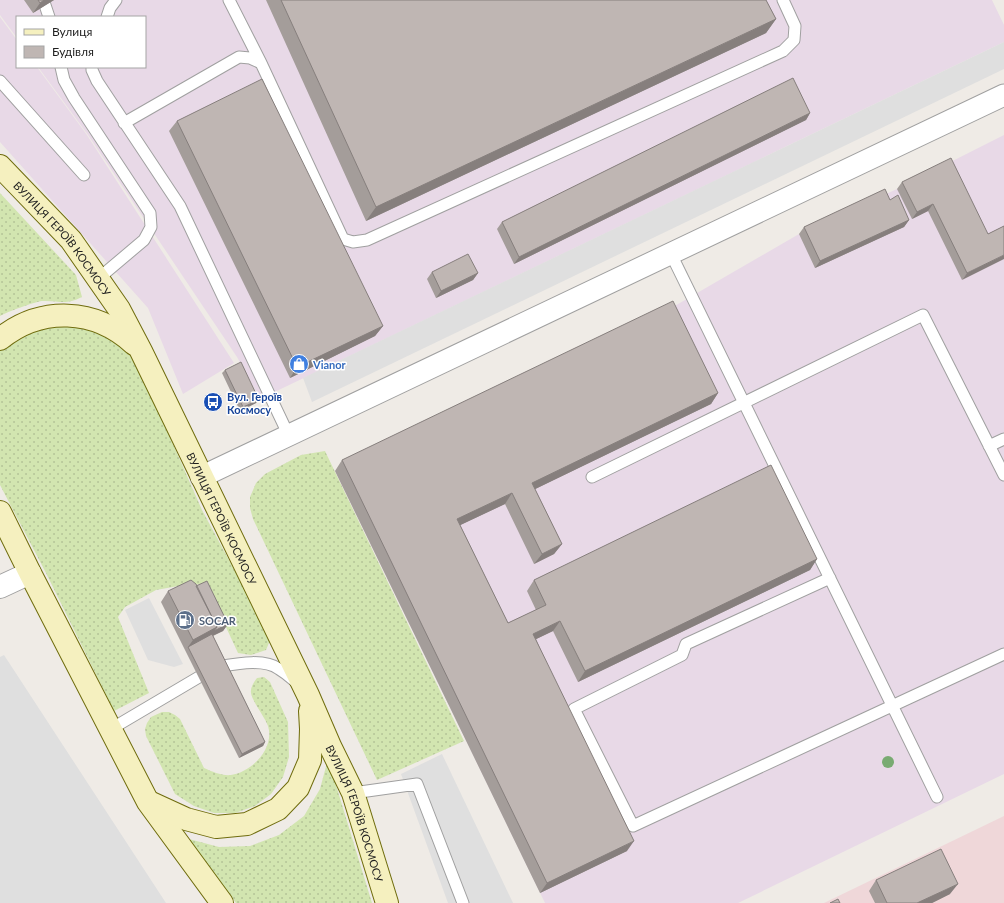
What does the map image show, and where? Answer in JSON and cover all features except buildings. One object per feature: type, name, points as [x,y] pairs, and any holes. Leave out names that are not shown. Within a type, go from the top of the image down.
[{"type":"main road","name":"ВУЛИЦЯ ГЕРОЇВ КОСМОСУ","points":[[0,166],[71,240],[99,278],[119,309],[306,692],[330,746],[343,770],[353,793],[387,903]]},
{"type":"main road","points":[[0,339],[10,331],[28,322],[48,316],[69,315],[89,318],[108,325],[126,337],[140,350]]},
{"type":"main road","points":[[0,512],[148,802],[222,903]]},
{"type":"main road","points":[[148,802],[186,819],[216,827],[247,824],[278,809],[298,788],[310,760],[311,729],[306,692]]},
{"type":"street","points":[[201,477],[1004,95]]},
{"type":"street","points":[[0,587],[30,573]]},
{"type":"lane","points":[[107,16],[110,8],[116,0]]},
{"type":"lane","points":[[229,0],[261,62],[343,239],[353,242],[367,240],[783,51],[794,40],[795,26],[783,0]]},
{"type":"lane","points":[[45,5],[49,16]]},
{"type":"lane","points":[[124,123],[239,57],[250,58],[261,62]]},
{"type":"lane","points":[[61,68],[64,80],[74,98],[150,212],[151,227],[144,240],[99,278]]},
{"type":"lane","points":[[92,68],[97,81],[180,206],[289,436]]},
{"type":"lane","points":[[0,81],[84,175]]},
{"type":"lane","points":[[671,254],[937,797]]},
{"type":"lane","points":[[592,477],[924,315],[1004,475]]},
{"type":"lane","points":[[989,446],[1004,439]]},
{"type":"lane","points":[[830,578],[686,644],[682,655],[574,709],[633,826],[1004,654]]},
{"type":"lane","points":[[223,666],[244,663],[265,664],[279,668],[306,692]]},
{"type":"lane","points":[[111,729],[199,677]]},
{"type":"lane","points":[[353,793],[417,784],[462,903]]},
{"type":"shaded area","points":[[0,0],[992,0],[1004,25],[1004,42],[260,399],[237,357],[88,135],[39,68],[146,68],[146,16],[16,16],[16,37],[0,15]]},
{"type":"shaded area","points":[[0,17],[16,39],[16,68],[38,68],[87,135],[234,363],[183,394],[148,308],[0,142]]},
{"type":"shaded area","points":[[1004,42],[1004,69],[312,402],[303,378]]},
{"type":"shaded area","points":[[1004,135],[1004,774],[738,903],[545,903],[335,471],[666,311],[799,234],[897,189]]},
{"type":"shaded area","points":[[149,598],[183,664],[174,667],[148,660],[125,610]]},
{"type":"shaded area","points":[[4,655],[166,903],[0,903],[0,657]]},
{"type":"shaded area","points":[[442,754],[513,903],[448,903],[401,774]]},
{"type":"shaded area","points":[[1004,816],[1004,903],[824,903]]},
{"type":"green space","points":[[0,193],[76,275],[82,297],[66,302],[42,301],[21,307],[0,316]]},
{"type":"green space","points":[[68,324],[94,330],[118,341],[136,360],[202,510],[271,638],[266,650],[251,655],[238,653],[206,584],[184,585],[156,590],[125,607],[118,617],[149,693],[114,711],[46,573],[0,485],[0,350],[17,339],[32,332]]},
{"type":"green space","points":[[325,451],[464,741],[377,780],[253,519],[250,508],[250,497],[256,483],[265,474],[301,455]]},
{"type":"green space","points":[[264,677],[270,682],[288,722],[289,757],[283,777],[271,794],[255,806],[235,813],[214,813],[194,806],[175,794],[146,736],[145,729],[151,717],[162,712],[169,712],[180,719],[204,768],[224,775],[239,773],[254,764],[260,758],[268,743],[268,726],[252,696],[251,691],[252,685],[257,678]]},
{"type":"green space","points":[[328,759],[372,903],[236,903],[189,839],[219,847],[250,846],[279,835],[304,816],[320,789]]},
{"type":"place","name":"Vianor","points":[[299,364]]},
{"type":"place","name":"Вул. Героїв Космосу","points":[[213,402]]},
{"type":"place","name":"SOCAR","points":[[185,620]]}]
